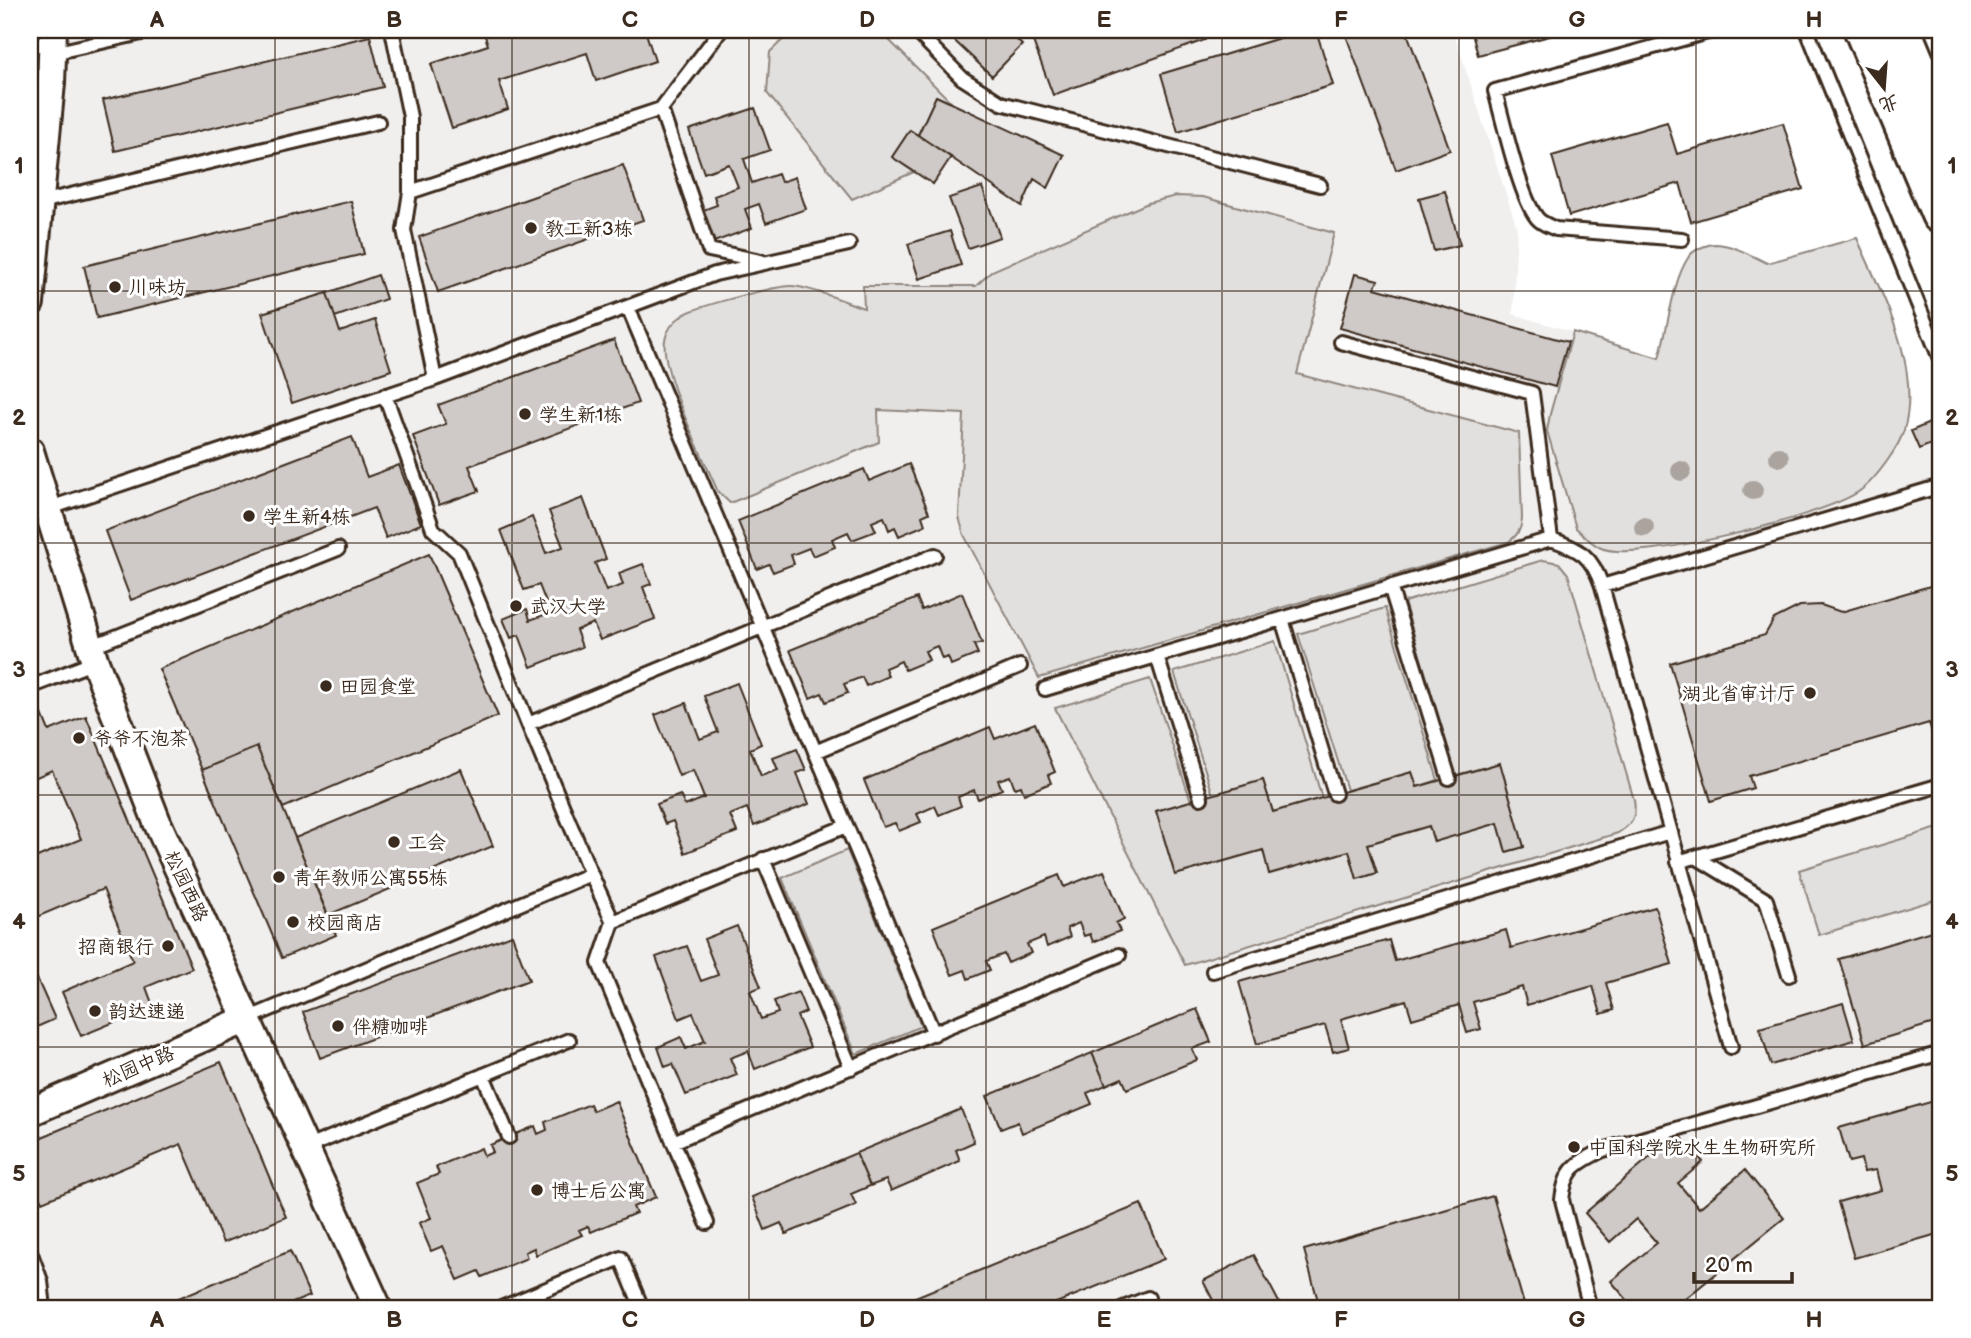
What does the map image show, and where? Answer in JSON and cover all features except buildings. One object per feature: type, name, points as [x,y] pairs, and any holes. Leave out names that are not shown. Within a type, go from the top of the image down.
[{"type":"highway","points":[[1864,30],[1941,214]]},
{"type":"highway","points":[[1901,30],[1941,125]]},
{"type":"street","points":[[30,303],[41,202],[47,42]]},
{"type":"street","name":"松园西路","points":[[30,451],[92,655],[157,822],[378,1308]]},
{"type":"street","name":"松园中路","points":[[30,1112],[247,1019]]},
{"type":"lane","points":[[47,42],[155,30]]},
{"type":"lane","points":[[392,30],[410,117],[410,192],[404,230],[435,379]]},
{"type":"lane","points":[[410,192],[661,109],[721,30]]},
{"type":"lane","points":[[915,30],[962,78],[1000,103],[1320,185]]},
{"type":"lane","points":[[1682,239],[1556,229],[1546,225],[1536,217],[1523,187],[1495,91],[1712,30]]},
{"type":"lane","points":[[1807,30],[1941,361]]},
{"type":"lane","points":[[661,109],[709,250],[764,261]]},
{"type":"lane","points":[[41,202],[379,122]]},
{"type":"lane","points":[[46,509],[435,379],[715,274],[849,244]]},
{"type":"lane","points":[[628,307],[934,1034]]},
{"type":"lane","points":[[1341,342],[1532,393],[1550,539]]},
{"type":"lane","points":[[385,395],[433,529],[459,553],[528,724],[613,922],[599,963],[707,1223]]},
{"type":"lane","points":[[1602,586],[1941,488]]},
{"type":"lane","points":[[1045,689],[1550,539],[1571,546],[1595,566],[1602,586],[1731,1047]]},
{"type":"lane","points":[[30,687],[92,655],[338,549]]},
{"type":"lane","points":[[528,724],[934,555]]},
{"type":"lane","points":[[1390,586],[1449,778]]},
{"type":"lane","points":[[1282,619],[1335,794]]},
{"type":"lane","points":[[1157,656],[1201,798]]},
{"type":"lane","points":[[815,752],[1020,666]]},
{"type":"lane","points":[[1678,862],[1941,785]]},
{"type":"lane","points":[[613,922],[846,826]]},
{"type":"lane","points":[[1213,971],[1670,832]]},
{"type":"lane","points":[[1696,857],[1766,900],[1789,975]]},
{"type":"lane","points":[[764,859],[851,1068]]},
{"type":"lane","points":[[247,1019],[591,874]]},
{"type":"lane","points":[[673,1142],[1119,956]]},
{"type":"lane","points":[[305,1149],[569,1040]]},
{"type":"lane","points":[[1590,1308],[1562,1200],[1570,1170],[1581,1161],[1603,1150],[1941,1054]]},
{"type":"lane","points":[[483,1075],[509,1137]]},
{"type":"lane","points":[[30,1251],[41,1281],[44,1308]]},
{"type":"lane","points":[[501,1308],[621,1258],[642,1308]]},
{"type":"lane","points":[[1123,1308],[1148,1298]]},
{"type":"shaded area","name":"武汉大学","points":[[30,30],[1453,30],[1517,228],[1513,314],[1904,431],[1941,418],[1941,1308],[30,1308]]},
{"type":"shaded area","points":[[793,30],[879,30],[952,103],[936,96],[918,135],[910,131],[892,157],[914,172],[852,199],[767,93],[770,52]]},
{"type":"shaded area","points":[[1176,196],[1203,197],[1334,233],[1297,374],[1519,433],[1522,519],[1520,530],[1514,537],[1508,542],[1039,678],[964,535],[959,517],[964,414],[878,410],[879,442],[730,503],[718,492],[676,394],[665,355],[667,332],[683,315],[719,302],[792,286],[810,289],[864,308],[863,286],[976,286],[992,271],[1148,203]]},
{"type":"shaded area","points":[[1857,238],[1897,331],[1908,380],[1904,430],[1880,471],[1861,490],[1812,512],[1774,524],[1691,543],[1621,551],[1601,548],[1576,528],[1547,431],[1573,332],[1659,358],[1678,280],[1688,258],[1696,250],[1712,244],[1729,246],[1767,263]]},
{"type":"shaded area","points":[[1543,560],[1559,563],[1568,574],[1634,800],[1635,811],[1630,823],[1618,833],[1185,965],[1055,708],[1150,679],[1191,801],[1156,811],[1175,875],[1263,850],[1270,874],[1349,851],[1357,879],[1377,873],[1368,844],[1429,826],[1434,841],[1498,823],[1506,852],[1524,847],[1500,763],[1456,775],[1404,602]]},
{"type":"shaded area","points":[[1385,608],[1438,780],[1417,787],[1412,772],[1347,790],[1298,634]]},
{"type":"shaded area","points":[[1275,641],[1322,798],[1273,812],[1263,780],[1213,795],[1174,672]]},
{"type":"shaded area","points":[[1941,827],[1941,898],[1819,935],[1799,870]]},
{"type":"shaded area","points":[[847,850],[921,1026],[856,1054],[782,878]]},
{"type":"place","name":"教工新3栋","points":[[531,228]]},
{"type":"place","name":"川味坊","points":[[115,287]]},
{"type":"place","name":"学生新1栋","points":[[525,414]]},
{"type":"place","name":"学生新4栋","points":[[249,516]]},
{"type":"place","name":"武汉大学","points":[[516,606]]},
{"type":"place","name":"田园食堂","points":[[326,686]]},
{"type":"place","name":"湖北省审计厅","points":[[1810,693]]},
{"type":"place","name":"爷爷不泡茶","points":[[79,738]]},
{"type":"place","name":"工会","points":[[394,842]]},
{"type":"place","name":"青年教师公寓55栋","points":[[279,877]]},
{"type":"place","name":"校园商店","points":[[293,922]]},
{"type":"place","name":"招商银行","points":[[168,946]]},
{"type":"place","name":"韵达速递","points":[[95,1011]]},
{"type":"place","name":"伴糖咖啡","points":[[338,1026]]},
{"type":"place","name":"中国科学院水生生物研究所","points":[[1574,1147]]},
{"type":"place","name":"博士后公寓","points":[[537,1190]]}]
